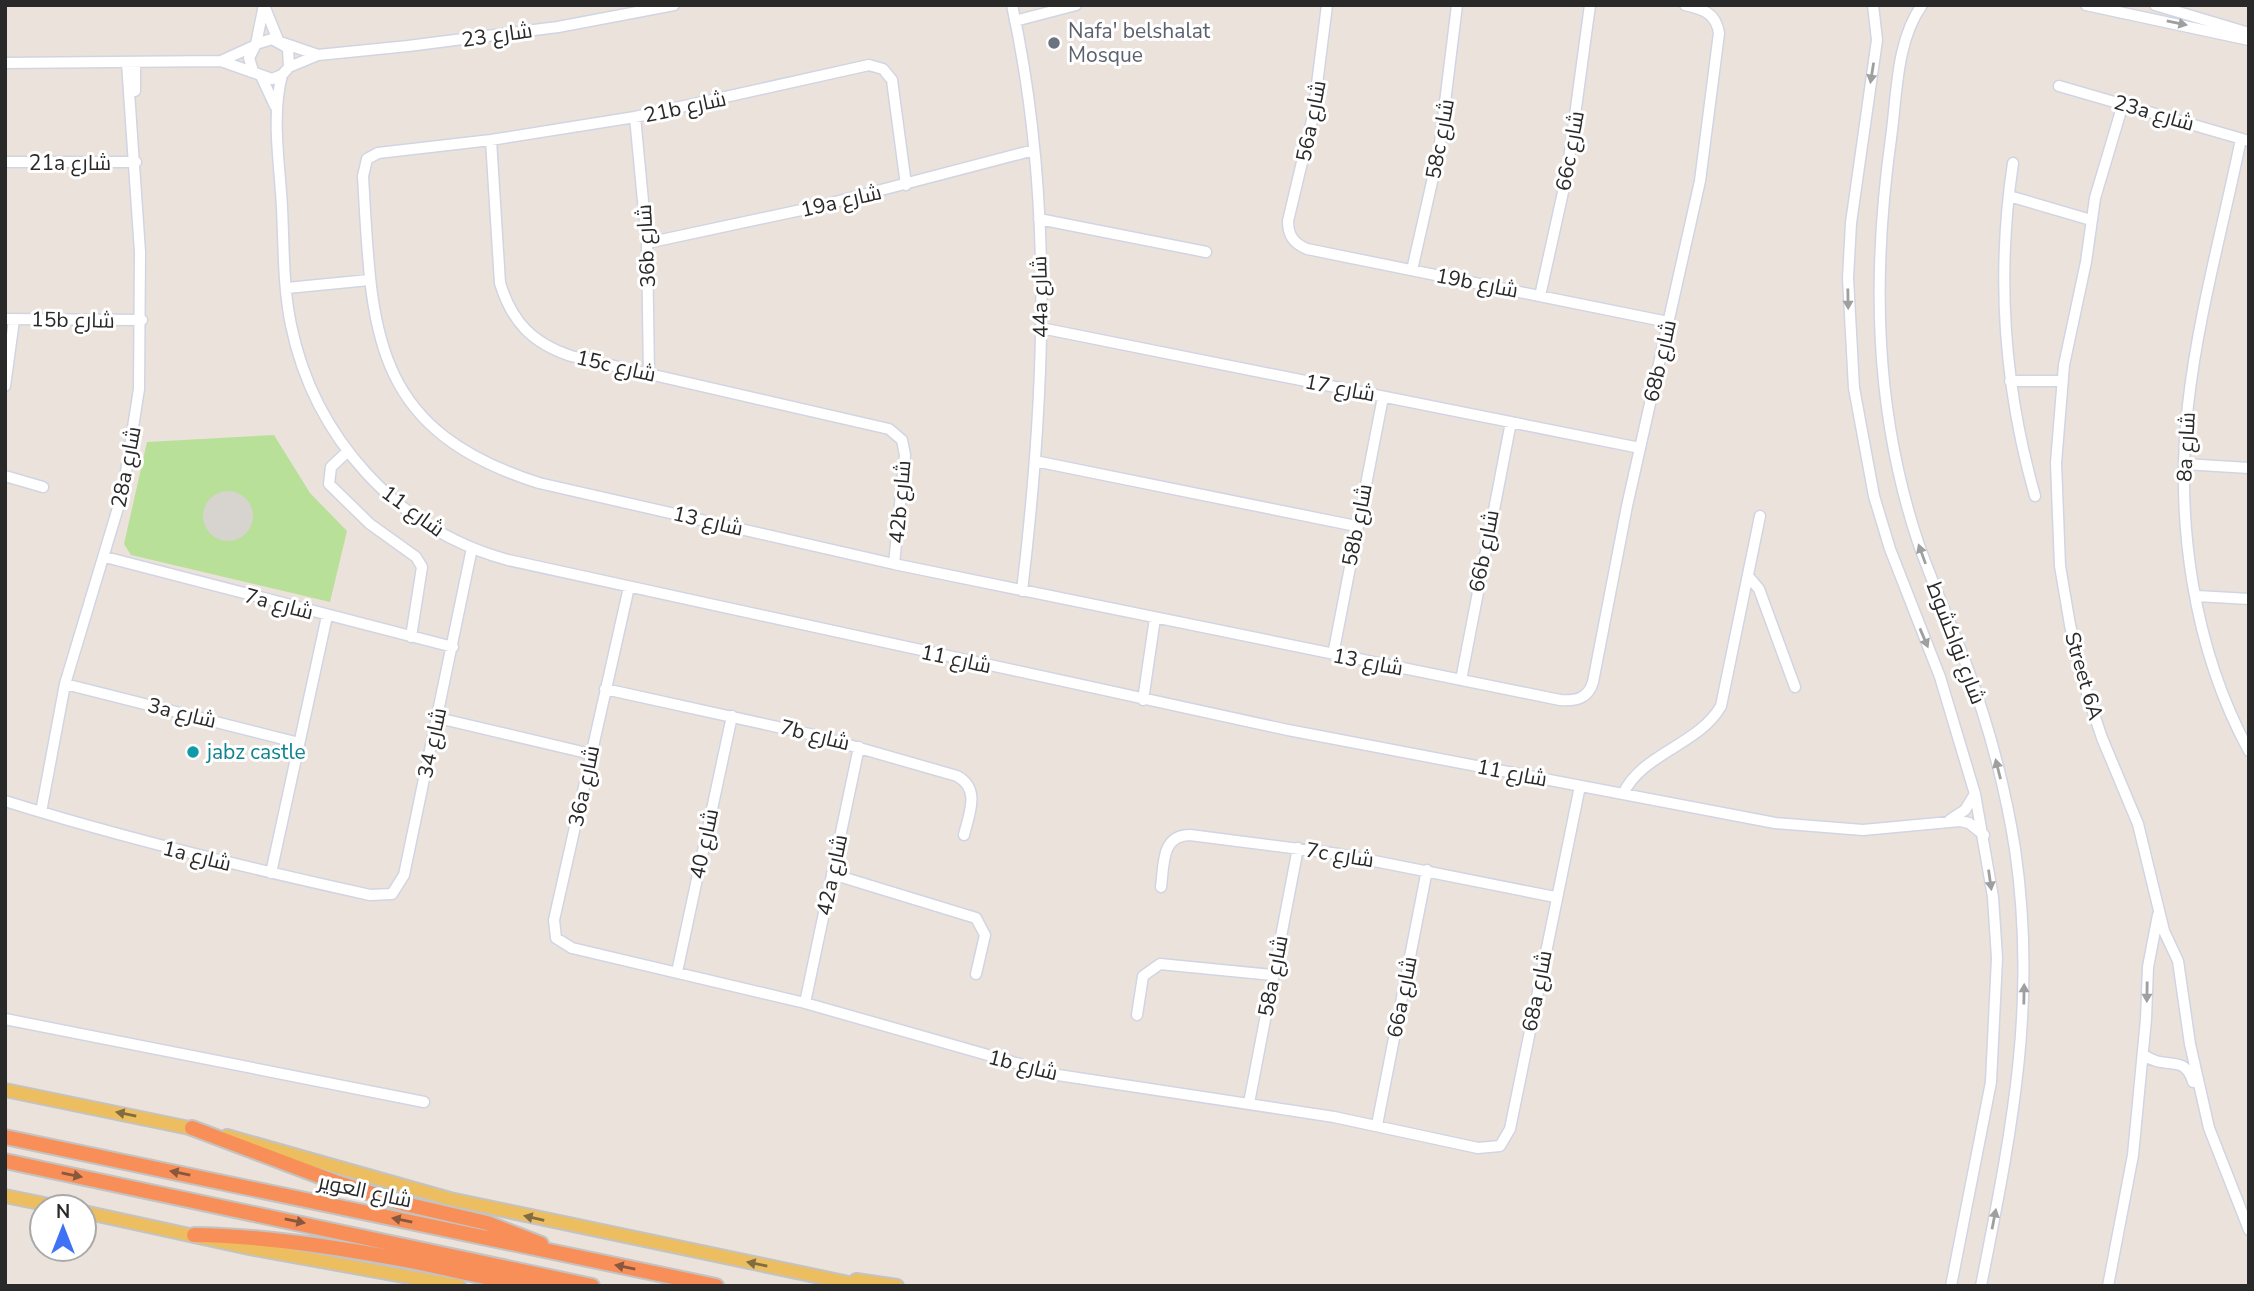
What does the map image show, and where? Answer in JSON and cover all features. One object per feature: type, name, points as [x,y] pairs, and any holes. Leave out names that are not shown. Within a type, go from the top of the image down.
[{"type":"highway","points":[[192,1128],[359,1190],[505,1228],[557,1253]]},
{"type":"highway","name":"شارع العوير","points":[[5,1137],[716,1286]]},
{"type":"highway","name":"شارع العوير","points":[[5,1161],[592,1286]]},
{"type":"highway","points":[[194,1235],[239,1237],[351,1251],[521,1282],[571,1282]]},
{"type":"main road","points":[[5,1090],[268,1146],[450,1199],[863,1286]]},
{"type":"main road","points":[[5,1196],[28,1201]]},
{"type":"main road","points":[[98,1215],[249,1248],[459,1286]]},
{"type":"main road","points":[[824,1277],[897,1286]]},
{"type":"street","points":[[5,63],[220,61],[272,79],[286,71],[290,54],[281,42],[264,5]]},
{"type":"street","points":[[258,75],[249,58],[255,45],[264,5]]},
{"type":"street","name":"44a شارع","points":[[1012,5],[1034,150],[1041,328],[1035,461],[1022,591]]},
{"type":"street","points":[[1015,21],[1076,5]]},
{"type":"street","name":"56a شارع","points":[[1290,235],[1288,221],[1315,103],[1327,5]]},
{"type":"street","name":"58c شارع","points":[[1412,270],[1439,151],[1457,5]]},
{"type":"street","name":"66c شارع","points":[[1540,296],[1567,174],[1590,5]]},
{"type":"street","name":"68b شارع","points":[[1582,698],[1593,682],[1640,448],[1698,191],[1711,110],[1719,33],[1715,19],[1703,10],[1685,5]]},
{"type":"street","name":"شارع نواكشوط","points":[[1873,5],[1877,40],[1858,168],[1849,264],[1854,388],[1862,442],[1886,536],[1940,677],[1975,794],[1984,835],[1997,958],[1995,1033],[1981,1143],[1951,1286]]},
{"type":"street","name":"شارع نواكشوط","points":[[1922,5],[1904,43],[1880,229],[1877,281],[1883,387],[1894,452],[1917,541],[1968,668],[2000,775],[2016,859],[2025,967],[2018,1087],[1981,1286]]},
{"type":"street","points":[[2086,5],[2249,40]]},
{"type":"street","points":[[2154,5],[2249,33]]},
{"type":"street","name":"شارع 23","points":[[286,71],[318,55],[511,33],[671,6]]},
{"type":"street","points":[[220,61],[267,39],[281,42]]},
{"type":"street","name":"شارع 23","points":[[281,42],[318,55]]},
{"type":"street","name":"28a شارع","points":[[41,812],[65,684],[123,491],[135,424],[142,320],[131,63]]},
{"type":"street","name":"21b شارع","points":[[367,159],[384,151],[491,139],[635,117],[862,66],[876,66],[888,73],[894,87],[906,185]]},
{"type":"street","name":"شارع 11","points":[[286,71],[276,111],[286,284],[299,358],[317,402],[349,455],[407,511],[476,550],[625,587],[1139,699],[1775,823],[1833,829],[1892,829],[1950,820]]},
{"type":"street","name":"شارع 11","points":[[258,75],[276,111]]},
{"type":"street","name":"23a شارع","points":[[2059,86],[2245,140]]},
{"type":"street","name":"Street 6A","points":[[2123,104],[2091,220],[2086,262],[2070,331],[2056,440],[2056,515],[2070,625],[2094,714],[2144,842],[2166,936],[2175,952],[2203,1105],[2221,1164],[2249,1230]]},
{"type":"street","name":"36b شارع","points":[[635,117],[647,243],[649,375]]},
{"type":"street","name":"15c شارع","points":[[491,139],[500,283],[514,319],[525,332],[553,350],[649,375],[881,426],[902,440]]},
{"type":"street","name":"8a شارع","points":[[2245,140],[2196,354],[2188,403],[2184,464],[2186,530],[2197,596],[2214,669],[2249,751]]},
{"type":"street","name":"19a شارع","points":[[647,243],[906,185],[1034,150]]},
{"type":"street","name":"شارع 13","points":[[367,159],[363,176],[369,280],[373,316],[382,350],[398,382],[418,411],[443,436],[472,456],[505,472],[539,483],[1022,591],[1560,700],[1582,698]]},
{"type":"street","name":"21a شارع","points":[[5,162],[136,162]]},
{"type":"street","points":[[2013,163],[2003,277],[2010,381],[2035,496]]},
{"type":"street","points":[[2008,196],[2091,220]]},
{"type":"street","points":[[1038,219],[1206,251]]},
{"type":"street","name":"19b شارع","points":[[1290,235],[1307,249],[1668,322]]},
{"type":"street","points":[[286,284],[369,280]]},
{"type":"street","points":[[5,386],[10,319]]},
{"type":"street","name":"15b شارع","points":[[10,319],[142,320]]},
{"type":"street","name":"شارع 17","points":[[1041,328],[1640,448]]},
{"type":"street","points":[[2010,381],[2062,381]]},
{"type":"street","name":"58b شارع","points":[[1333,655],[1383,397]]},
{"type":"street","name":"66b شارع","points":[[1461,680],[1511,422]]},
{"type":"street","name":"42b شارع","points":[[894,564],[905,463],[902,440]]},
{"type":"street","points":[[349,455],[329,471],[329,484],[341,498],[420,562],[422,578],[407,636]]},
{"type":"street","points":[[1035,461],[1356,526]]},
{"type":"street","points":[[2184,464],[2249,468]]},
{"type":"street","points":[[5,476],[43,487]]},
{"type":"street","points":[[1623,794],[1636,774],[1717,714],[1724,698],[1760,516]]},
{"type":"street","name":"شارع 34","points":[[392,894],[404,876],[476,550]]},
{"type":"street","name":"7a شارع","points":[[105,557],[453,647]]},
{"type":"street","points":[[1748,576],[1759,589],[1795,687]]},
{"type":"street","name":"36a شارع","points":[[556,938],[554,920],[625,587]]},
{"type":"street","points":[[2197,596],[2249,599]]},
{"type":"street","points":[[271,873],[327,616]]},
{"type":"street","points":[[1139,699],[1155,618]]},
{"type":"street","name":"3a شارع","points":[[65,684],[299,743]]},
{"type":"street","name":"7b شارع","points":[[605,689],[859,747],[963,779],[972,798],[964,835]]},
{"type":"street","name":"شارع 40","points":[[677,972],[732,716]]},
{"type":"street","points":[[438,718],[591,754]]},
{"type":"street","name":"42a شارع","points":[[804,1003],[859,747]]},
{"type":"street","name":"68a شارع","points":[[1500,1146],[1510,1129],[1576,785]]},
{"type":"street","points":[[1950,820],[1965,810],[1975,794]]},
{"type":"street","name":"1a شارع","points":[[5,801],[155,845],[271,873],[370,895],[392,894]]},
{"type":"street","points":[[1950,820],[1969,823],[1984,835]]},
{"type":"street","name":"7c شارع","points":[[1161,887],[1167,847],[1183,835],[1298,848],[1427,870],[1555,897]]},
{"type":"street","name":"58a شارع","points":[[1249,1103],[1298,848]]},
{"type":"street","name":"66a شارع","points":[[1377,1125],[1427,870]]},
{"type":"street","points":[[832,874],[976,918],[985,935],[976,974]]},
{"type":"street","points":[[2108,1286],[2127,1191],[2144,1055],[2151,952],[2157,930],[2157,901]]},
{"type":"street","name":"1b شارع","points":[[556,938],[572,948],[804,1003],[1058,1075],[1377,1125],[1478,1148],[1500,1146]]},
{"type":"street","points":[[2151,952],[2165,948],[2175,952]]},
{"type":"street","points":[[1138,1015],[1143,976],[1160,964],[1273,975]]},
{"type":"street","points":[[5,1019],[424,1102]]},
{"type":"street","points":[[2176,1063],[2190,1044]]},
{"type":"street","points":[[2144,1055],[2157,1064],[2176,1063],[2189,1071],[2203,1105]]},
{"type":"street","points":[[2137,1111],[2144,1100],[2147,1076],[2157,1064]]},
{"type":"street","points":[[433,1280],[450,1286]]},
{"type":"green space","points":[[274,435],[310,493],[347,531],[330,602],[131,555],[124,544],[147,442]]},
{"type":"shaded area","points":[[228,491],[246,498],[253,516],[246,534],[228,541],[210,534],[203,516],[210,498]]},
{"type":"place","name":"Nafa' belshalat Mosque","points":[[1054,43]]},
{"type":"place","name":"jabz castle","points":[[193,752]]}]
